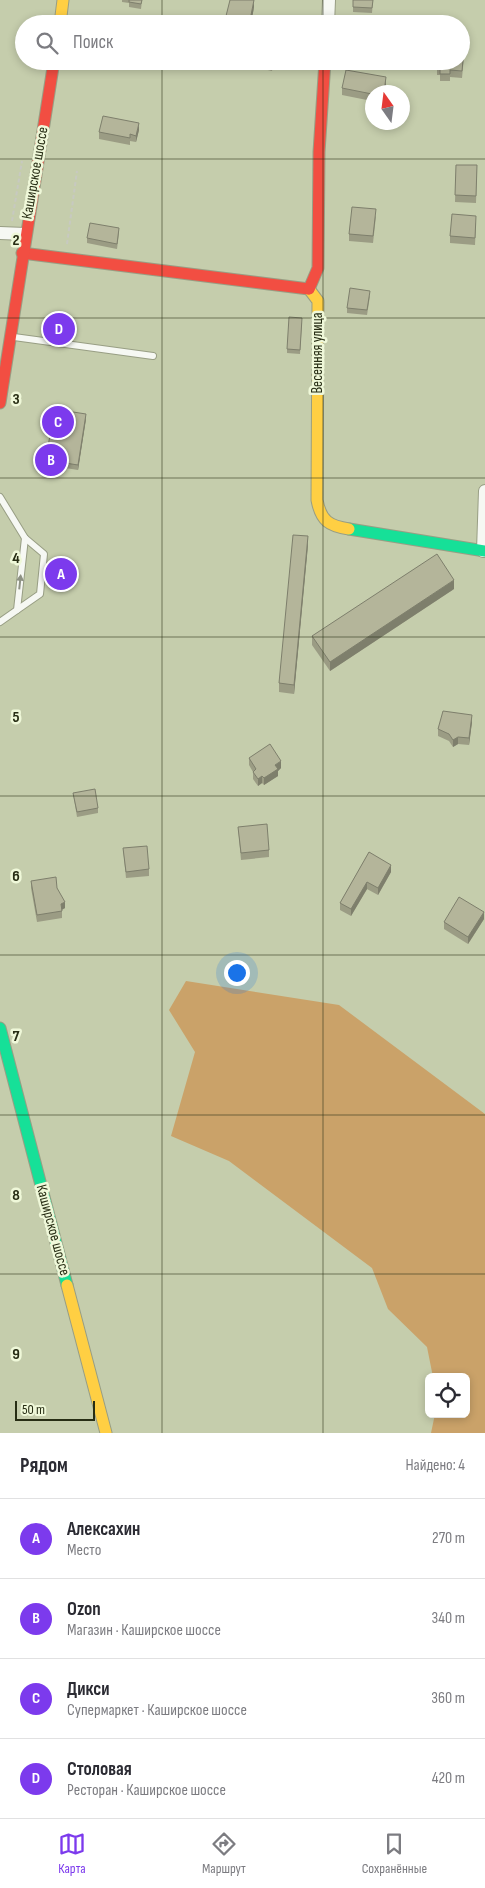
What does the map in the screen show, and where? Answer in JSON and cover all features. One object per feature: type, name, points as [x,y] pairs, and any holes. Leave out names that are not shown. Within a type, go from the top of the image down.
[{"type":"street","points":[[61,15],[63,0]]},
{"type":"street","points":[[328,15],[329,0]]},
{"type":"street","name":"Каширское шоссе","points":[[0,403],[25,234],[52,70]]},
{"type":"street","points":[[22,254],[309,288],[318,268],[319,152],[324,70]]},
{"type":"street","points":[[5,233],[25,234]]},
{"type":"street","name":"Весенняя улица","points":[[309,288],[318,301],[317,495],[318,509],[324,520],[332,526],[484,551]]},
{"type":"street","points":[[484,551],[485,491]]},
{"type":"street","name":"Каширское шоссе","points":[[0,1028],[106,1433]]},
{"type":"lane","points":[[10,337],[153,356]]},
{"type":"lane","points":[[0,497],[25,538],[44,554],[40,594],[0,622]]},
{"type":"lane","points":[[17,610],[25,538]]},
{"type":"path","points":[[5,233],[22,161]]},
{"type":"path","points":[[65,259],[77,171]]},
{"type":"shaded area","points":[[186,981],[339,1005],[485,1114],[485,1433],[431,1433],[434,1418],[470,1418],[470,1373],[432,1373],[427,1347],[388,1309],[372,1268],[229,1161],[171,1136],[195,1052],[169,1010]]},
{"type":"building","points":[[129,0],[142,0],[141,4],[129,2]]},
{"type":"building","points":[[230,0],[254,0],[251,15],[226,15]]},
{"type":"building","points":[[353,0],[373,0],[372,8],[353,7]]},
{"type":"building","points":[[346,70],[386,77],[385,85],[365,85],[365,93],[342,88]]},
{"type":"building","points":[[440,70],[450,70],[450,74],[440,74]]},
{"type":"building","points":[[103,116],[139,123],[136,136],[130,134],[130,138],[99,132]]},
{"type":"building","points":[[456,165],[477,165],[476,196],[455,195]]},
{"type":"building","points":[[352,207],[376,209],[373,236],[349,234]]},
{"type":"building","points":[[452,214],[476,216],[475,238],[450,236]]},
{"type":"building","points":[[90,223],[119,228],[117,244],[87,238]]},
{"type":"building","points":[[350,288],[370,291],[367,310],[347,308]]},
{"type":"building","points":[[289,317],[302,318],[300,350],[287,349]]},
{"type":"building","points":[[54,409],[86,414],[78,465],[46,460]]},
{"type":"building","points":[[293,535],[308,536],[294,685],[279,683]]},
{"type":"building","points":[[437,554],[454,580],[330,662],[312,636]]},
{"type":"building","points":[[54,558],[71,560],[69,584],[52,583]]},
{"type":"building","points":[[443,711],[472,715],[469,738],[458,737],[453,740],[449,734],[438,729]]},
{"type":"building","points":[[270,744],[281,761],[275,765],[278,769],[264,778],[262,776],[258,779],[253,772],[256,769],[249,758]]},
{"type":"building","points":[[95,789],[98,808],[77,812],[73,793]]},
{"type":"building","points":[[267,824],[269,850],[241,853],[238,827]]},
{"type":"building","points":[[147,846],[149,869],[126,872],[123,848]]},
{"type":"building","points":[[369,852],[391,865],[378,888],[367,882],[351,909],[340,903]]},
{"type":"building","points":[[56,877],[57,888],[65,902],[61,904],[62,911],[37,915],[31,881]]},
{"type":"building","points":[[459,897],[484,912],[468,937],[444,922]]},
{"type":"traffic: fast","points":[[349,529],[485,551]]},
{"type":"traffic: fast","points":[[0,1028],[67,1285]]},
{"type":"traffic: slow","points":[[61,15],[63,0]]},
{"type":"traffic: slow","points":[[309,289],[318,301],[317,500],[321,513],[327,521],[336,526],[349,529]]},
{"type":"traffic: slow","points":[[67,1285],[106,1433]]},
{"type":"traffic: jam","points":[[0,403],[53,70]]},
{"type":"traffic: jam","points":[[309,289],[318,268],[319,152],[324,70]]},
{"type":"traffic: jam","points":[[22,253],[309,289]]},
{"type":"place","name":"Столовая","points":[[59,329]]},
{"type":"place","name":"Дикси","points":[[58,422]]},
{"type":"place","name":"Ozon","points":[[51,460]]},
{"type":"place","name":"Алексахин","points":[[61,574]]}]
